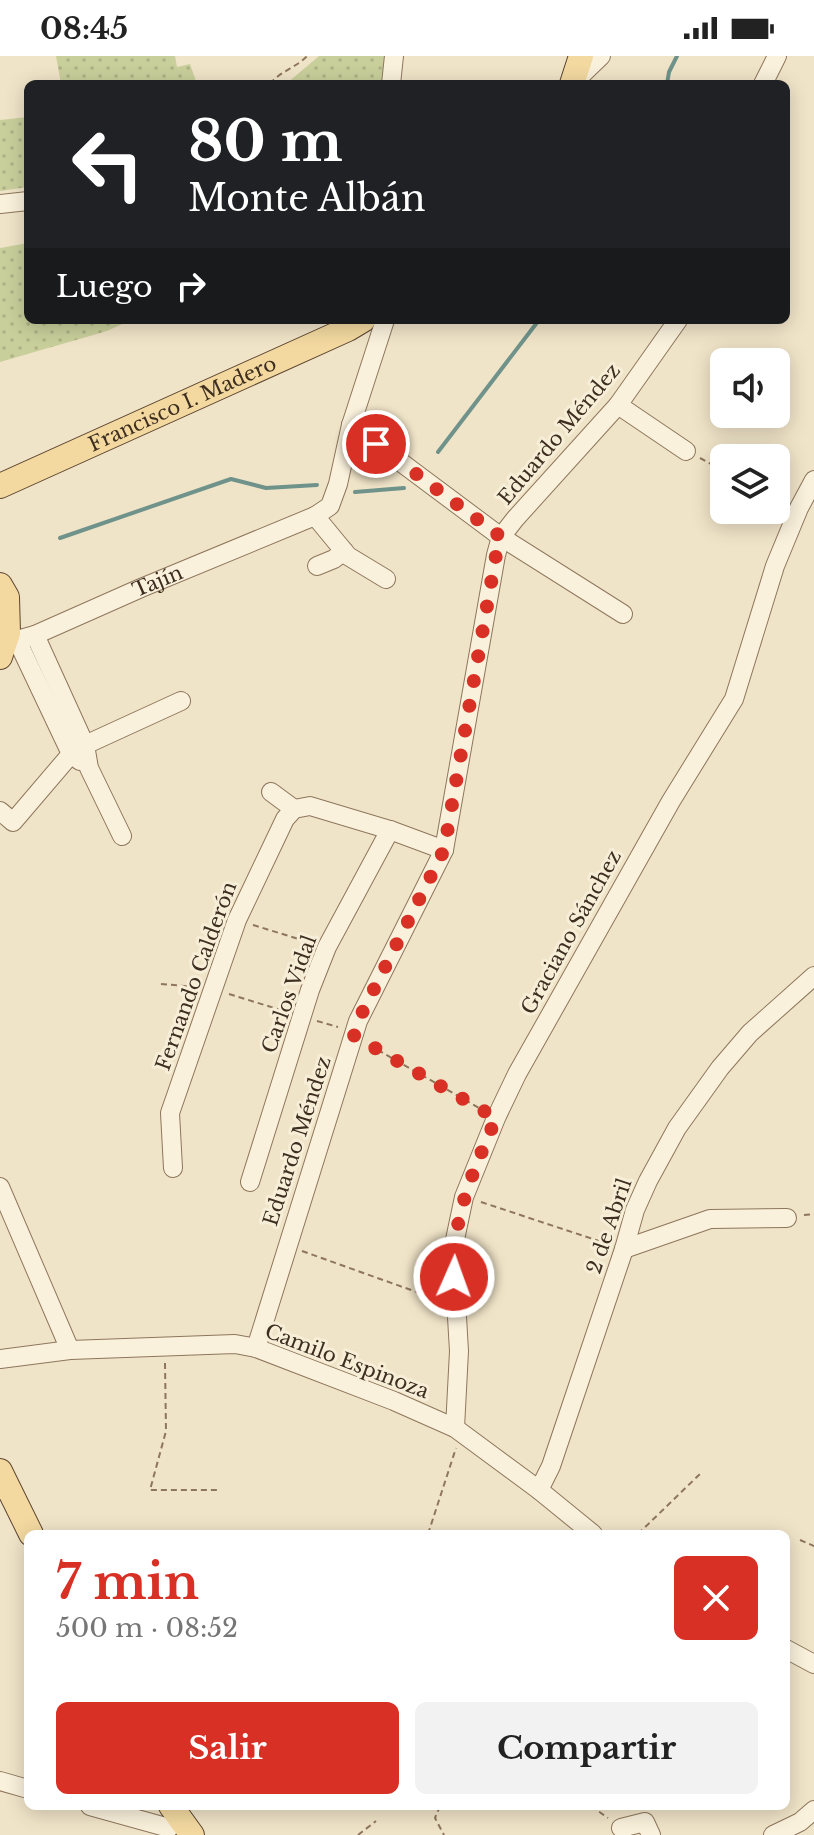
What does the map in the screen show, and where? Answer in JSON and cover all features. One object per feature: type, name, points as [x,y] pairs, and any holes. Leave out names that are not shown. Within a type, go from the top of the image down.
[{"type":"main road","points":[[573,80],[581,56]]},
{"type":"main road","name":"Francisco I. Madero","points":[[0,486],[356,324]]},
{"type":"main road","points":[[0,585],[7,597],[15,642]]},
{"type":"main road","points":[[0,1471],[29,1530]]},
{"type":"main road","points":[[170,1823],[192,1835]]},
{"type":"street","points":[[391,80],[394,56]]},
{"type":"street","points":[[576,80],[601,56]]},
{"type":"street","points":[[765,80],[777,56]]},
{"type":"street","points":[[0,204],[24,201]]},
{"type":"street","points":[[384,324],[351,425],[338,484],[322,511],[348,556],[386,579]]},
{"type":"street","name":"Eduardo Méndez","points":[[256,1348],[354,1034],[444,850],[501,537],[618,405],[675,324]]},
{"type":"street","points":[[618,405],[686,451]]},
{"type":"street","points":[[351,425],[501,537]]},
{"type":"street","name":"Graciano Sánchez","points":[[458,1430],[459,1351],[453,1249],[464,1197],[517,1074],[671,801],[734,699],[775,566],[806,512],[814,480]]},
{"type":"street","name":"Tajín","points":[[15,642],[322,511]]},
{"type":"street","name":"Eduardo Méndez","points":[[501,537],[623,614]]},
{"type":"street","points":[[317,566],[344,551]]},
{"type":"street","points":[[15,642],[53,696],[122,836]]},
{"type":"street","points":[[0,811],[13,822],[78,749],[181,701]]},
{"type":"street","points":[[271,792],[294,809],[310,806],[444,850]]},
{"type":"street","name":"Fernando Calderón","points":[[173,1168],[170,1113],[237,920],[285,819],[294,809]]},
{"type":"street","name":"Carlos Vidal","points":[[250,1182],[327,947],[390,830]]},
{"type":"street","name":"2 de Abril","points":[[539,1490],[551,1466],[641,1195],[677,1128],[720,1068],[750,1033],[814,976]]},
{"type":"street","points":[[0,1187],[70,1350]]},
{"type":"street","points":[[624,1249],[710,1219],[787,1218]]},
{"type":"street","name":"Camilo Espinoza","points":[[0,1359],[70,1350],[235,1344],[256,1348],[394,1401],[458,1430],[588,1530]]},
{"type":"street","points":[[790,1651],[814,1664]]},
{"type":"street","points":[[0,1781],[24,1788]]},
{"type":"street","points":[[109,1810],[170,1823]]},
{"type":"street","points":[[621,1828],[645,1822],[651,1835]]},
{"type":"street","points":[[773,1835],[806,1822]]},
{"type":"path","points":[[274,80],[307,56]]},
{"type":"path","points":[[686,451],[710,464]]},
{"type":"path","points":[[237,920],[327,947]]},
{"type":"path","points":[[161,984],[212,989],[354,1034],[496,1118]]},
{"type":"path","points":[[464,1197],[624,1249]]},
{"type":"path","points":[[287,1246],[455,1306]]},
{"type":"path","points":[[164,1346],[166,1431],[150,1490],[219,1490]]},
{"type":"path","points":[[429,1530],[458,1430]]},
{"type":"path","points":[[642,1530],[702,1472]]},
{"type":"path","points":[[800,1540],[814,1546]]},
{"type":"path","points":[[438,1810],[435,1818],[444,1835]]},
{"type":"path","points":[[596,1810],[621,1828]]},
{"type":"path","points":[[358,1835],[376,1821]]},
{"type":"green space","points":[[56,56],[175,56],[177,67],[190,64],[196,80],[60,80]]},
{"type":"green space","points":[[319,56],[386,56],[383,80],[291,80]]},
{"type":"green space","points":[[24,117],[24,188],[0,191],[0,120]]},
{"type":"green space","points":[[24,244],[24,324],[122,324],[0,362],[0,248]]},
{"type":"waterway","points":[[668,80],[677,56]]},
{"type":"waterway","points":[[438,452],[536,324]]},
{"type":"waterway","points":[[60,538],[231,479],[266,488],[317,485]]},
{"type":"waterway","points":[[355,492],[404,488]]},
{"type":"route","points":[[376,444],[501,537],[444,850],[358,1021],[354,1036],[496,1118],[464,1197],[453,1249],[454,1277]]}]
